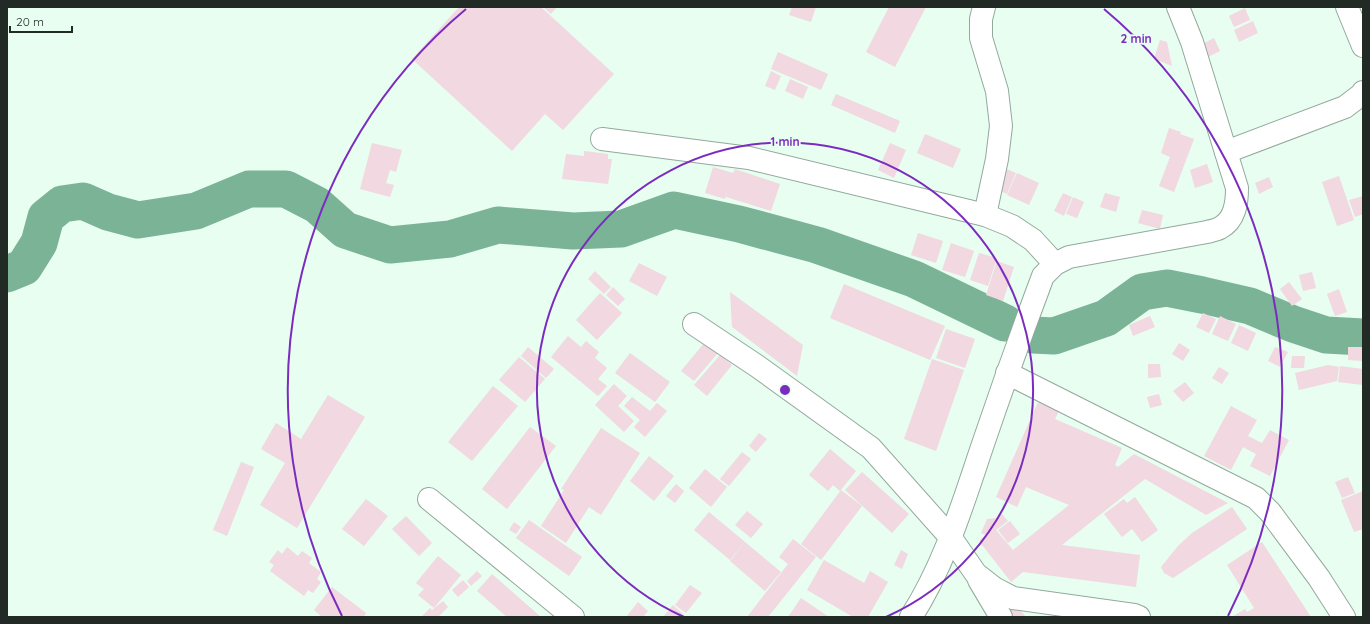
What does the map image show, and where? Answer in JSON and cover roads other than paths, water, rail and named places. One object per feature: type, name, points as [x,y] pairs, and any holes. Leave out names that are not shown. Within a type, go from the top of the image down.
[{"type":"street","points":[[984,7],[981,19],[981,38],[997,91],[1001,126],[997,159],[985,215]]},
{"type":"street","points":[[911,617],[951,538],[1007,373],[1044,276],[1055,264],[1069,257],[1208,232],[1220,228],[1231,218],[1237,203],[1237,188],[1192,42],[1178,7]]},
{"type":"street","points":[[1347,7],[1363,46]]},
{"type":"street","points":[[1226,152],[1344,107],[1363,92]]},
{"type":"street","points":[[602,139],[749,158],[985,215],[1012,226],[1033,240],[1055,264]]},
{"type":"street","points":[[694,324],[757,366],[871,448],[951,538],[976,574],[1001,617]]},
{"type":"street","points":[[1007,373],[1256,498],[1270,512],[1306,560],[1344,617]]},
{"type":"street","points":[[429,499],[573,617]]},
{"type":"street","points":[[976,574],[994,588],[1013,598],[1134,615],[1139,617]]},
{"type":"waterway","points":[[7,274],[24,267],[39,243],[46,217],[62,204],[83,201],[108,212],[138,220],[196,211],[249,189],[286,189],[317,205],[345,230],[390,245],[450,239],[498,225],[573,231],[621,229],[674,210],[739,224],[817,245],[914,279],[1005,323]]},
{"type":"waterway","points":[[1033,335],[1054,336],[1106,318],[1142,292],[1167,288],[1250,306],[1293,324],[1326,335],[1363,337]]}]
